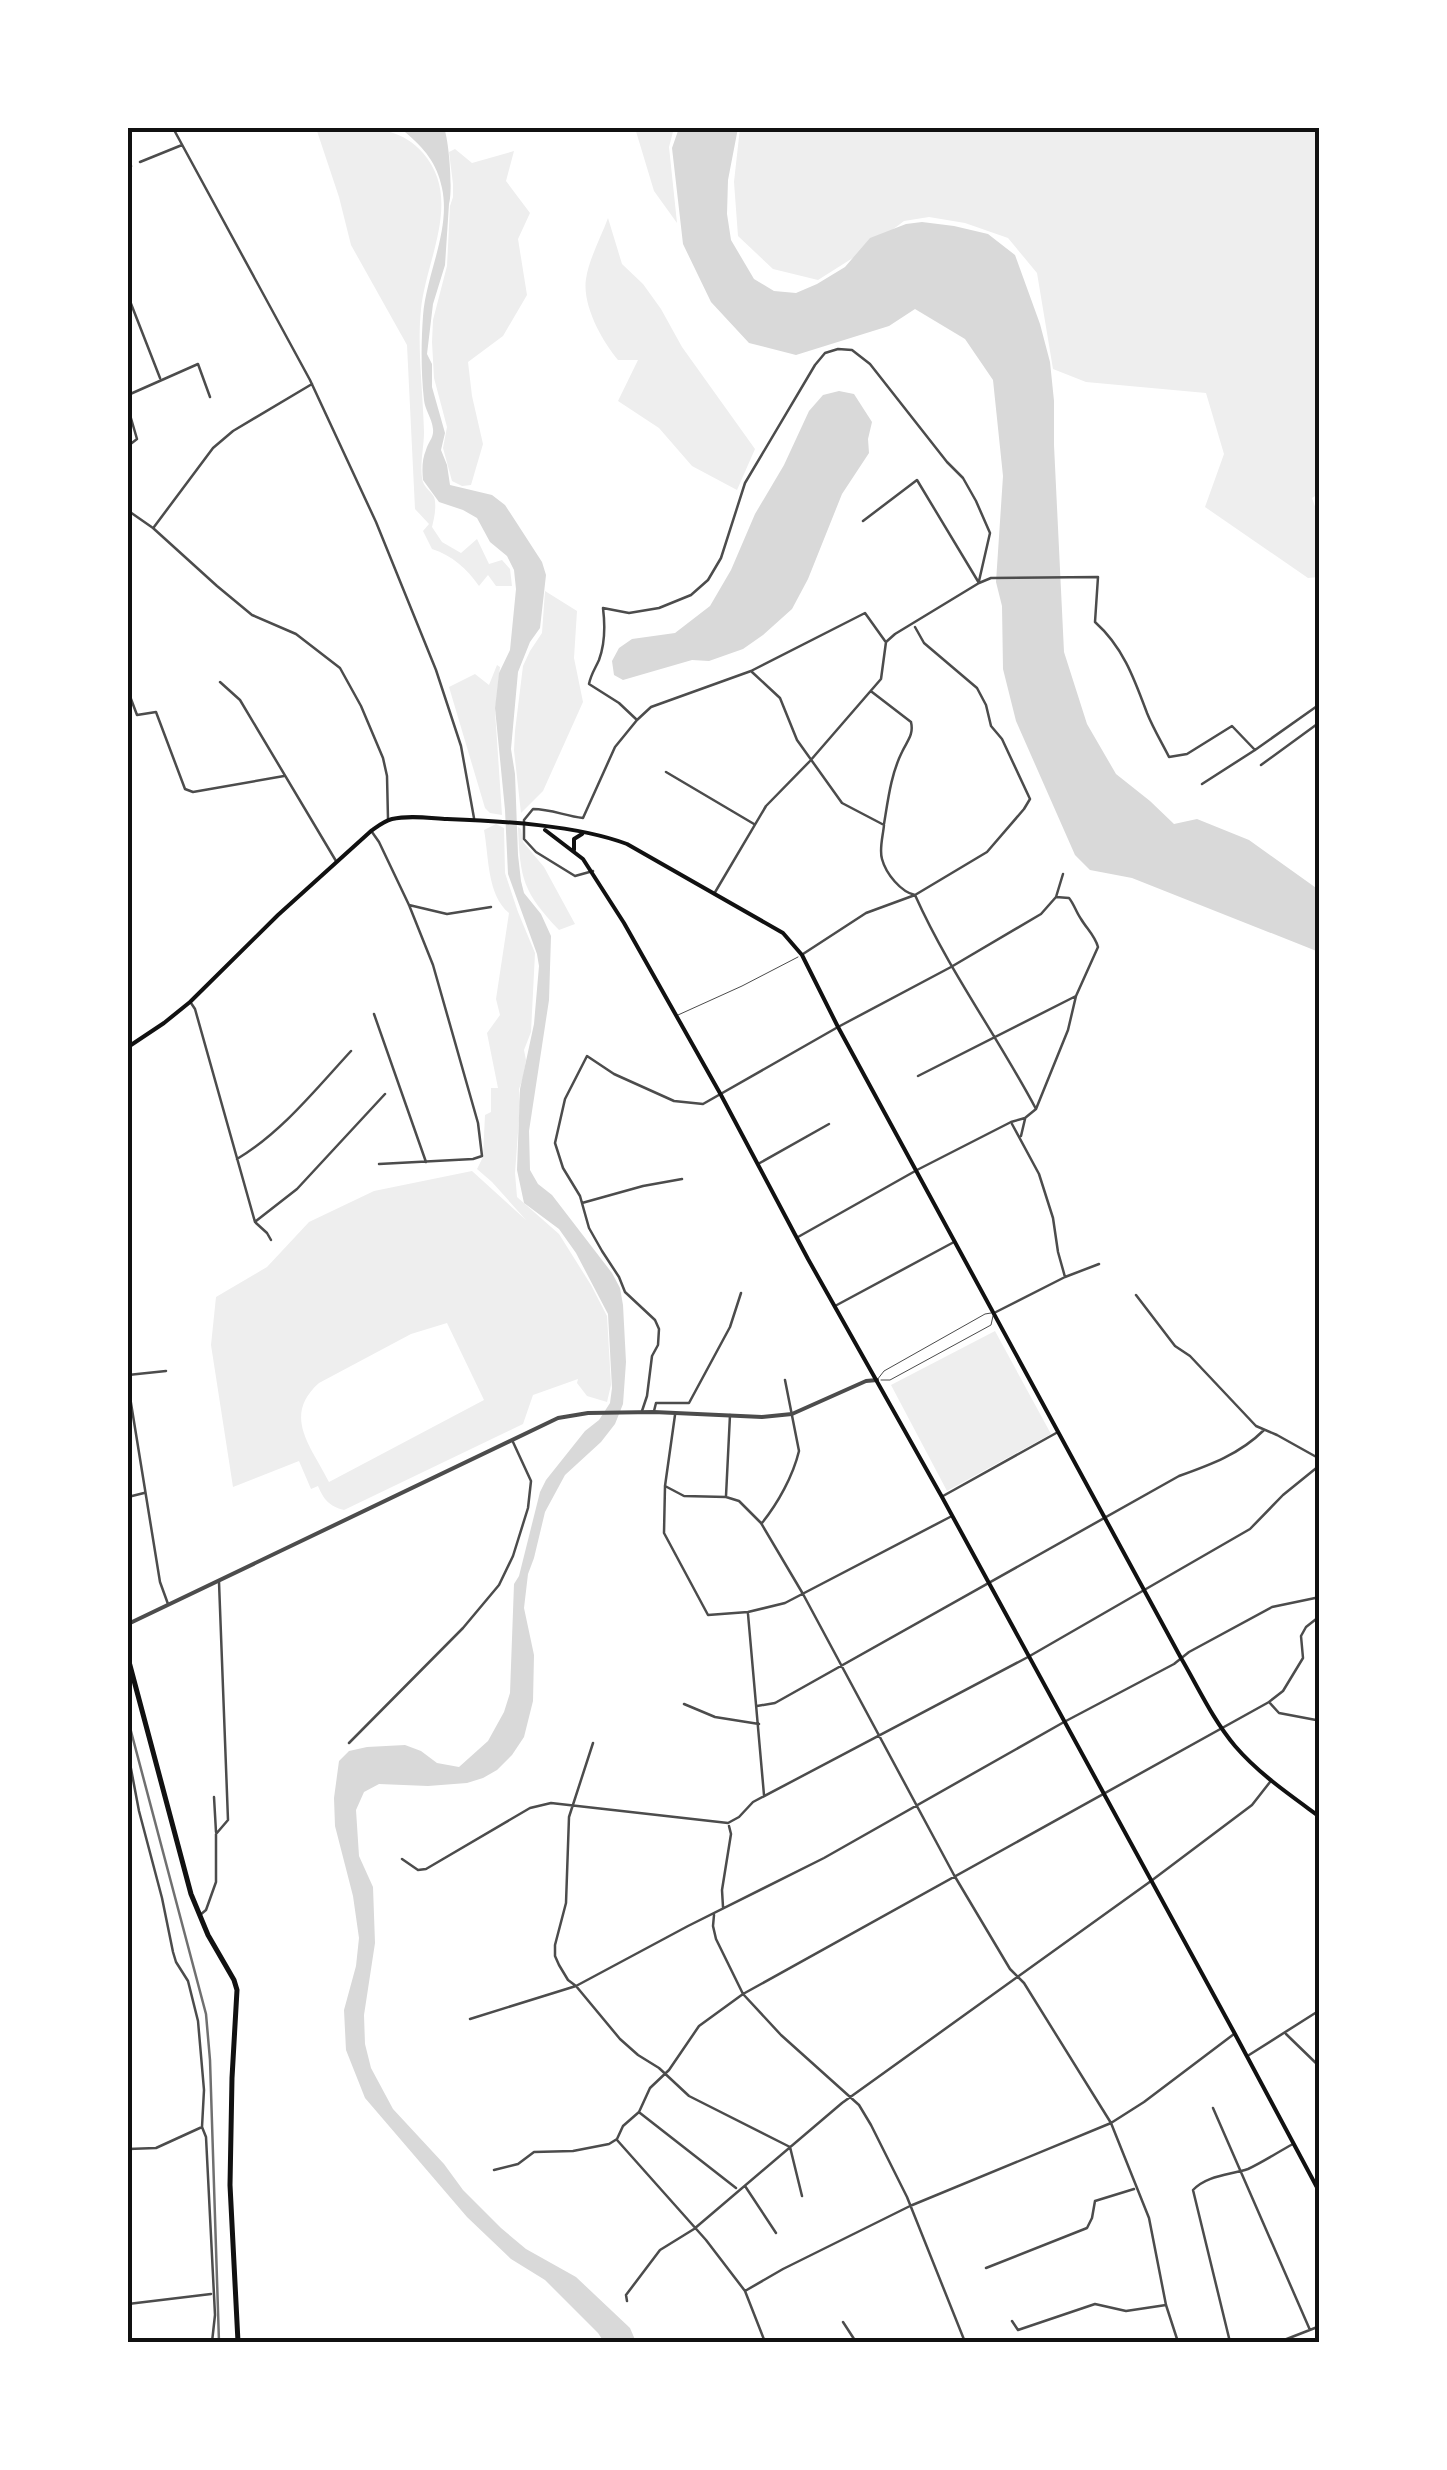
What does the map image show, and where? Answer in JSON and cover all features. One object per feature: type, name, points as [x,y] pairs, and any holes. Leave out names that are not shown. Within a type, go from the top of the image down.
[{"type":"main road","points":[[128,1047],[190,1002],[278,915],[388,819],[491,821],[586,832],[627,844],[784,933],[802,955],[1181,1658],[1222,1727],[1232,1743],[1271,1780],[1320,1816]]},
{"type":"main road","points":[[540,827],[593,871],[624,923],[942,1497],[1320,2193]]},
{"type":"main road","points":[[574,852],[574,839],[586,832]]},
{"type":"main road","points":[[128,1658],[199,1916],[234,1980],[238,2000],[230,2185],[238,2342]]},
{"type":"street","points":[[173,128],[312,384],[376,522],[436,670],[460,746],[474,820]]},
{"type":"street","points":[[140,162],[183,145]]},
{"type":"street","points":[[128,296],[160,379]]},
{"type":"street","points":[[637,720],[589,684],[600,656],[603,608],[629,613],[659,608],[692,595],[708,580],[721,558],[745,483],[799,390],[825,354],[838,349],[852,350],[870,364],[963,478],[990,533],[979,583]]},
{"type":"street","points":[[128,396],[198,364],[210,396]]},
{"type":"street","points":[[153,528],[213,448],[233,431],[312,384]]},
{"type":"street","points":[[128,408],[138,434],[128,446]]},
{"type":"street","points":[[863,521],[918,480],[979,583]]},
{"type":"street","points":[[128,506],[130,512],[252,615],[296,634],[340,668],[361,706],[388,776],[388,819]]},
{"type":"street","points":[[886,642],[991,578],[1098,577],[1095,622],[1112,638],[1169,757],[1186,754],[1232,726],[1256,750]]},
{"type":"street","points":[[593,871],[575,876],[536,852],[524,839],[524,820],[533,809],[552,809],[561,815],[583,818],[615,747],[651,707],[751,672],[865,613],[886,642],[881,680],[766,806],[713,895]]},
{"type":"street","points":[[802,955],[866,914],[916,895],[987,852],[1030,799],[1002,738],[991,726],[977,688],[924,643],[914,624]]},
{"type":"street","points":[[751,672],[780,698],[797,740],[842,803],[884,825]]},
{"type":"street","points":[[220,682],[240,700],[336,862]]},
{"type":"street","points":[[128,691],[137,715],[156,712],[185,790],[193,792],[284,776]]},
{"type":"street","points":[[870,692],[912,722],[913,732],[891,782],[881,847],[882,862],[902,890],[916,895]]},
{"type":"street","points":[[1202,784],[1320,704]]},
{"type":"street","points":[[1261,765],[1320,722]]},
{"type":"street","points":[[666,772],[754,824]]},
{"type":"street","points":[[371,831],[380,842],[433,965],[478,1123],[482,1156],[472,1160],[379,1164]]},
{"type":"street","points":[[641,1412],[658,1344],[658,1329],[655,1320],[625,1292],[589,1228],[580,1196],[562,1168],[554,1144],[565,1099],[587,1056],[614,1074],[674,1101],[703,1104],[1041,914],[1056,897],[1063,874]]},
{"type":"street","points":[[916,895],[951,967],[1009,1058],[1036,1109]]},
{"type":"street","points":[[796,1238],[1036,1109],[1098,942],[1068,898],[1056,897]]},
{"type":"street","points":[[409,905],[447,914],[491,907]]},
{"type":"street","points":[[918,1076],[1076,996]]},
{"type":"street","points":[[190,1002],[255,1222],[270,1240]]},
{"type":"street","points":[[374,1014],[426,1163]]},
{"type":"street","points":[[237,1159],[270,1135],[351,1051]]},
{"type":"street","points":[[255,1222],[297,1188],[385,1094]]},
{"type":"street","points":[[1021,1138],[1025,1118]]},
{"type":"street","points":[[1011,1122],[1044,1189],[1064,1277]]},
{"type":"street","points":[[757,1165],[829,1124]]},
{"type":"street","points":[[582,1203],[682,1179]]},
{"type":"street","points":[[835,1306],[956,1242]]},
{"type":"street","points":[[994,1313],[1064,1277],[1100,1264]]},
{"type":"street","points":[[654,1412],[656,1403],[690,1403],[730,1327],[741,1293]]},
{"type":"street","points":[[402,1859],[418,1870],[426,1869],[530,1808],[550,1803],[728,1823],[753,1802],[1028,1657],[1250,1528],[1320,1462],[1278,1434],[1256,1426],[1190,1356],[1175,1346],[1136,1295]]},
{"type":"street","points":[[166,1371],[128,1375],[160,1582],[169,1606]]},
{"type":"street","points":[[761,1524],[774,1508],[799,1451],[786,1380]]},
{"type":"street","points":[[128,1624],[558,1418],[641,1412],[762,1417],[792,1414],[866,1381],[877,1380]]},
{"type":"street","points":[[676,1412],[665,1486],[664,1533],[708,1615],[748,1612],[785,1603],[952,1516]]},
{"type":"street","points":[[726,1497],[730,1414]]},
{"type":"street","points":[[757,1706],[775,1703],[1179,1476],[1235,1453],[1264,1430]]},
{"type":"street","points":[[942,1497],[1059,1431]]},
{"type":"street","points":[[350,1743],[463,1628],[498,1585],[513,1556],[528,1508],[531,1480],[512,1440]]},
{"type":"street","points":[[665,1486],[684,1496],[739,1501],[761,1524],[803,1594],[954,1875],[1010,1970],[1024,1983],[1111,2123],[1149,2218],[1166,2304],[1178,2342]]},
{"type":"street","points":[[128,1498],[145,1493]]},
{"type":"street","points":[[216,1834],[228,1820],[219,1581]]},
{"type":"street","points":[[470,2019],[576,1986],[824,1858],[1272,1606],[1320,1597]]},
{"type":"street","points":[[748,1612],[764,1797]]},
{"type":"street","points":[[494,2170],[518,2164],[534,2152],[572,2151],[617,2139],[639,2112],[650,2088],[665,2076],[699,2026],[743,1994],[1270,1702],[1283,1691],[1304,1658],[1301,1636],[1320,1616]]},
{"type":"street","points":[[1270,1702],[1280,1713],[1320,1724]]},
{"type":"street","points":[[684,1704],[716,1717],[758,1724]]},
{"type":"street","points":[[593,1743],[570,1817],[566,1903],[554,1946],[559,1965],[620,2039],[689,2096],[790,2147],[802,2196]]},
{"type":"street","points":[[128,1753],[173,1952],[188,1981],[198,2021],[215,2316],[212,2342]]},
{"type":"street","points":[[626,2301],[626,2295],[660,2250],[694,2229],[850,2098],[1252,1805],[1271,1780]]},
{"type":"street","points":[[199,1916],[206,1910],[216,1882],[214,1797]]},
{"type":"street","points":[[723,1908],[722,1890],[732,1834],[728,1823]]},
{"type":"street","points":[[714,1914],[716,1939],[743,1994],[781,2035],[859,2105],[872,2125],[910,2206],[965,2342]]},
{"type":"street","points":[[1247,2056],[1320,2010]]},
{"type":"street","points":[[1285,2032],[1320,2067]]},
{"type":"street","points":[[744,2290],[910,2206],[1111,2123],[1235,2034]]},
{"type":"street","points":[[1213,2108],[1310,2330]]},
{"type":"street","points":[[639,2112],[738,2190]]},
{"type":"street","points":[[128,2149],[156,2148],[202,2127]]},
{"type":"street","points":[[617,2139],[706,2240],[744,2290],[765,2342]]},
{"type":"street","points":[[1230,2342],[1193,2190],[1198,2184],[1241,2171],[1293,2144]]},
{"type":"street","points":[[744,2185],[776,2233]]},
{"type":"street","points":[[986,2268],[1087,2228],[1094,2200],[1137,2189]]},
{"type":"street","points":[[128,2304],[212,2294]]},
{"type":"street","points":[[1012,2321],[1018,2330],[1094,2304],[1126,2311],[1166,2304]]},
{"type":"street","points":[[843,2322],[856,2342]]},
{"type":"street","points":[[1279,2342],[1320,2326]]},
{"type":"street","points":[[1293,2336],[1296,2342]]},
{"type":"lane","points":[[675,1016],[802,955]]},
{"type":"lane","points":[[994,1313],[991,1324],[890,1380],[877,1380],[884,1371],[934,1342],[985,1314],[994,1313]]},
{"type":"shaded area","points":[[316,128],[387,131],[412,143],[435,171],[440,190],[439,230],[420,324],[422,478],[434,497],[432,527],[442,542],[461,553],[477,539],[489,564],[502,560],[510,569],[512,586],[496,586],[488,575],[479,586],[458,563],[432,549],[423,531],[429,524],[415,509],[407,345],[351,245]]},
{"type":"shaded area","points":[[384,128],[444,128],[446,134],[451,188],[445,265],[433,304],[427,354],[445,433],[441,450],[450,485],[492,495],[505,505],[542,562],[546,575],[540,628],[518,672],[511,749],[521,881],[524,893],[541,914],[551,936],[549,1000],[529,1131],[530,1170],[620,1288],[626,1362],[623,1404],[615,1424],[565,1475],[545,1512],[528,1574],[524,1608],[534,1655],[533,1701],[524,1737],[497,1770],[483,1778],[428,1786],[379,1784],[364,1792],[356,1810],[359,1856],[373,1887],[375,1943],[364,2015],[365,2044],[371,2068],[393,2109],[463,2190],[526,2249],[576,2277],[630,2328],[636,2342],[604,2342],[545,2280],[511,2259],[467,2217],[365,2098],[346,2050],[344,2010],[359,1938],[335,1826],[339,1761],[349,1751],[405,1745],[437,1763],[459,1767],[488,1741],[510,1693],[514,1584],[540,1492],[585,1431],[599,1420],[610,1403],[612,1388],[608,1314],[559,1229],[524,1203],[517,1170],[520,1089],[534,1024],[539,966],[508,874],[495,708],[499,673],[510,650],[514,570],[507,556],[490,542],[477,518],[439,502],[423,480],[424,457],[433,432],[423,390],[423,316],[444,204],[437,171],[424,150],[405,132]]},
{"type":"shaded area","points":[[635,128],[674,128],[669,147],[677,223],[654,191]]},
{"type":"shaded area","points":[[679,128],[738,128],[728,180],[731,240],[754,279],[774,291],[796,293],[817,284],[845,267],[870,238],[906,224],[922,222],[988,234],[1015,255],[1050,362],[1064,652],[1087,724],[1116,774],[1174,824],[1197,819],[1249,840],[1319,890],[1319,952],[1132,878],[1090,870],[1075,855],[1016,721],[1003,669],[1002,606],[996,582],[1003,476],[993,380],[965,339],[915,309],[889,326],[796,355],[749,343],[711,302],[683,244],[672,148]]},
{"type":"shaded area","points":[[740,128],[1319,128],[1320,493],[1312,498],[1319,518],[1319,577],[1308,578],[1205,507],[1224,454],[1206,393],[1086,382],[1053,369],[1037,273],[1008,238],[965,223],[929,217],[904,221],[818,280],[773,269],[738,236],[734,182]]},
{"type":"shaded area","points":[[455,149],[472,163],[514,151],[506,181],[530,213],[518,239],[527,295],[503,336],[468,362],[483,444],[471,485],[462,486],[452,481],[443,448],[447,427],[434,378],[432,342],[433,320],[447,266],[453,197],[449,152]]},
{"type":"shaded area","points":[[608,218],[622,264],[661,309],[682,347],[755,449],[737,490],[692,466],[659,428],[618,401],[638,360],[618,360],[612,352],[595,322],[586,289],[590,264]]},
{"type":"shaded area","points":[[839,391],[854,394],[872,422],[869,453],[842,494],[792,609],[743,649],[709,661],[692,660],[623,680],[614,675],[612,661],[619,648],[632,639],[675,633],[710,606],[809,411],[823,395]]},
{"type":"shaded area","points":[[545,591],[577,611],[574,658],[583,702],[543,791],[521,813],[515,731],[523,666],[542,633]]},
{"type":"shaded area","points":[[497,665],[500,667],[495,711],[502,815],[485,808],[449,687],[475,674],[489,685]]},
{"type":"shaded area","points":[[496,824],[504,828],[505,873],[535,953],[531,1032],[524,1050],[526,1060],[519,1089],[517,1197],[559,1234],[607,1316],[611,1385],[607,1402],[587,1396],[578,1379],[533,1395],[523,1424],[344,1510],[328,1502],[318,1486],[311,1489],[299,1461],[233,1487],[211,1345],[216,1297],[267,1267],[309,1222],[374,1191],[472,1171],[526,1220],[477,1169],[483,1157],[485,1115],[491,1112],[491,1088],[498,1088],[487,1033],[500,1015],[496,999],[509,913],[493,886],[484,830]],"holes":[[[447,1323],[484,1400],[329,1482],[308,1444],[301,1419],[302,1407],[319,1383],[411,1334]]]},
{"type":"shaded area","points":[[518,827],[523,842],[544,867],[575,924],[559,930],[531,894],[522,872]]},
{"type":"shaded area","points":[[995,1331],[1051,1434],[947,1491],[891,1385]]},
{"type":"railway","points":[[128,1720],[206,2014],[219,2342]]}]
